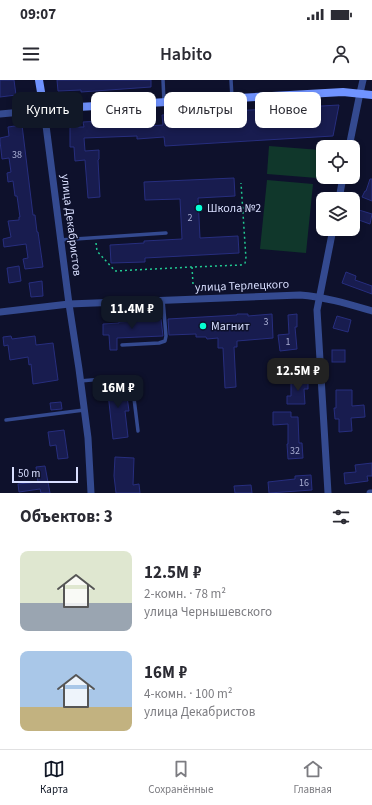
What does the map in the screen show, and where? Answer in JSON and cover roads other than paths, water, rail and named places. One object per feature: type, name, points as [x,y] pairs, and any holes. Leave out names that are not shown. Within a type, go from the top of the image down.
[{"type":"street","name":"улица Декабристов","points":[[39,80],[41,92]]},
{"type":"street","points":[[350,140],[364,80]]},
{"type":"street","points":[[247,97],[343,92],[372,95]]},
{"type":"street","points":[[83,107],[164,102]]},
{"type":"street","points":[[0,114],[12,113]]},
{"type":"street","name":"улица Декабристов","points":[[46,128],[68,304],[88,438],[91,493]]},
{"type":"street","points":[[328,493],[317,310],[332,236]]},
{"type":"street","name":"улица Терлецкого","points":[[0,312],[68,304],[300,295],[333,299],[372,311]]},
{"type":"lane","points":[[163,80],[164,102]]},
{"type":"lane","points":[[231,80],[232,92]]},
{"type":"lane","points":[[60,240],[166,233]]},
{"type":"lane","points":[[122,345],[159,343],[165,341],[166,336],[163,300]]},
{"type":"lane","points":[[80,381],[126,377],[130,378],[132,382],[138,431]]},
{"type":"lane","points":[[6,420],[84,410]]},
{"type":"place","name":"Школа №2","points":[[199,208]]},
{"type":"place","name":"Магнит","points":[[203,326]]}]
